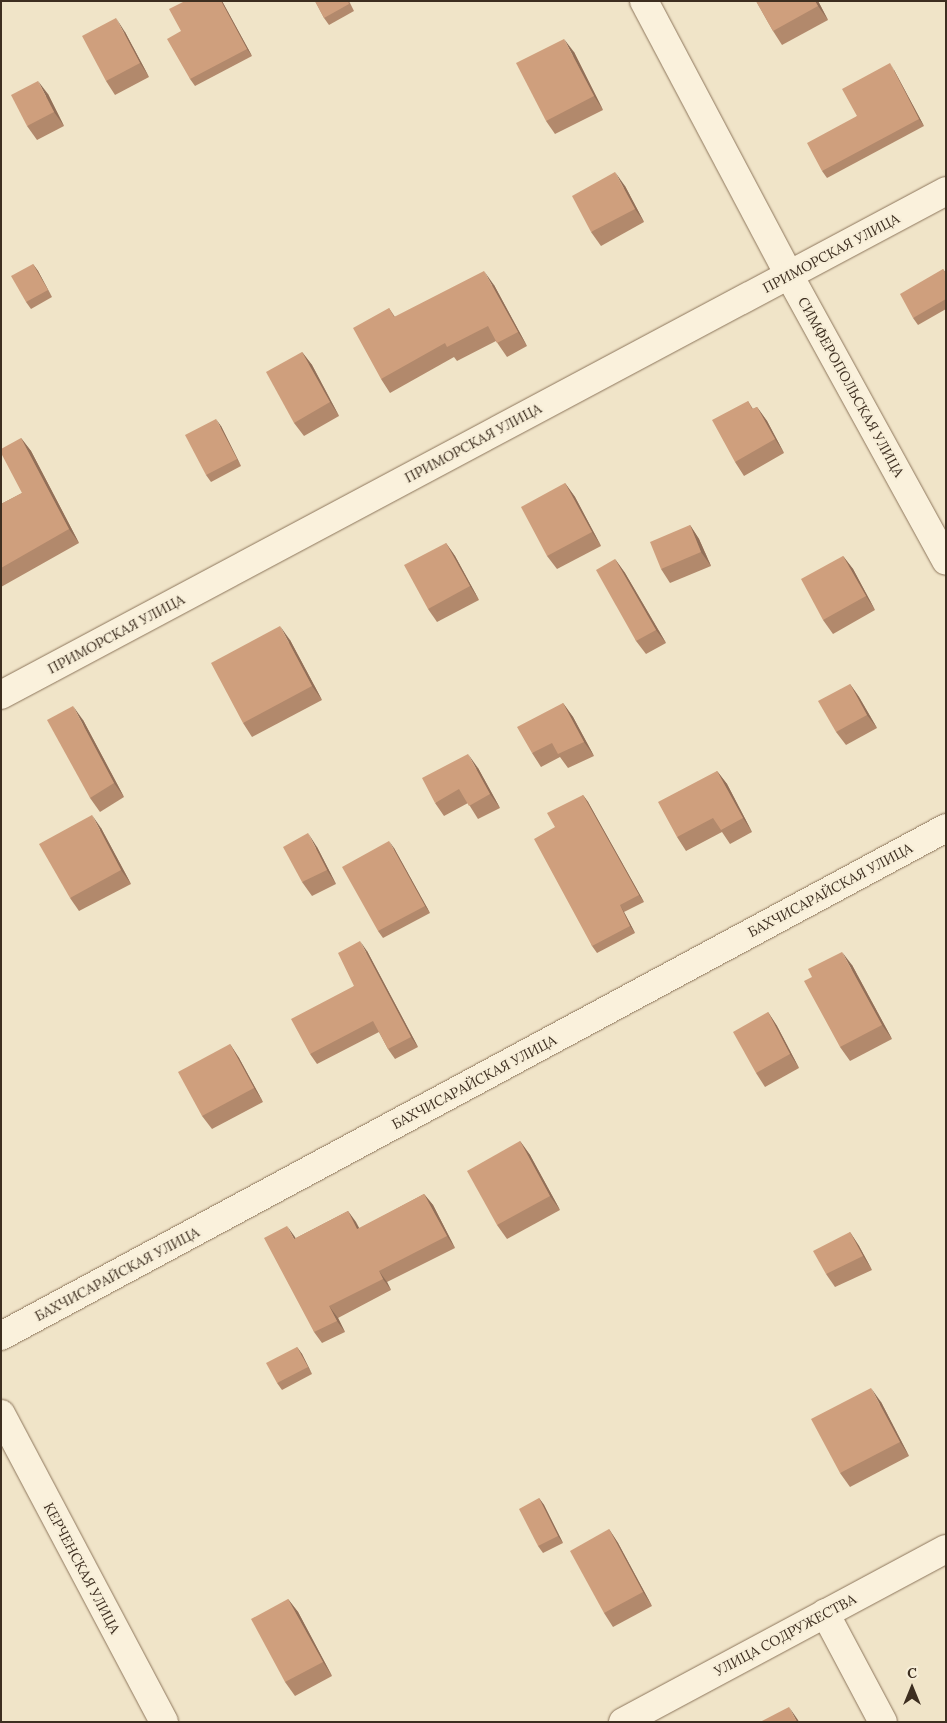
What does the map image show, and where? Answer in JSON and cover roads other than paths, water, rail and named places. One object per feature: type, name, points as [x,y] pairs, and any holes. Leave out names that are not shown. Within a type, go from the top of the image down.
[{"type":"street","name":"СИМФЕРОПОЛЬСКАЯ УЛИЦА","points":[[644,1],[789,275],[946,561]]},
{"type":"street","name":"ПРИМОРСКАЯ УЛИЦА","points":[[1,695],[946,191]]},
{"type":"street","name":"БАХЧИСАРАЙСКАЯ УЛИЦА","points":[[1,1336],[946,828]]},
{"type":"street","name":"КЕРЧЕНСКАЯ УЛИЦА","points":[[1,1414],[164,1722]]},
{"type":"street","name":"УЛИЦА СОДРУЖЕСТВА","points":[[623,1722],[946,1549]]},
{"type":"street","points":[[825,1614],[883,1722]]}]
